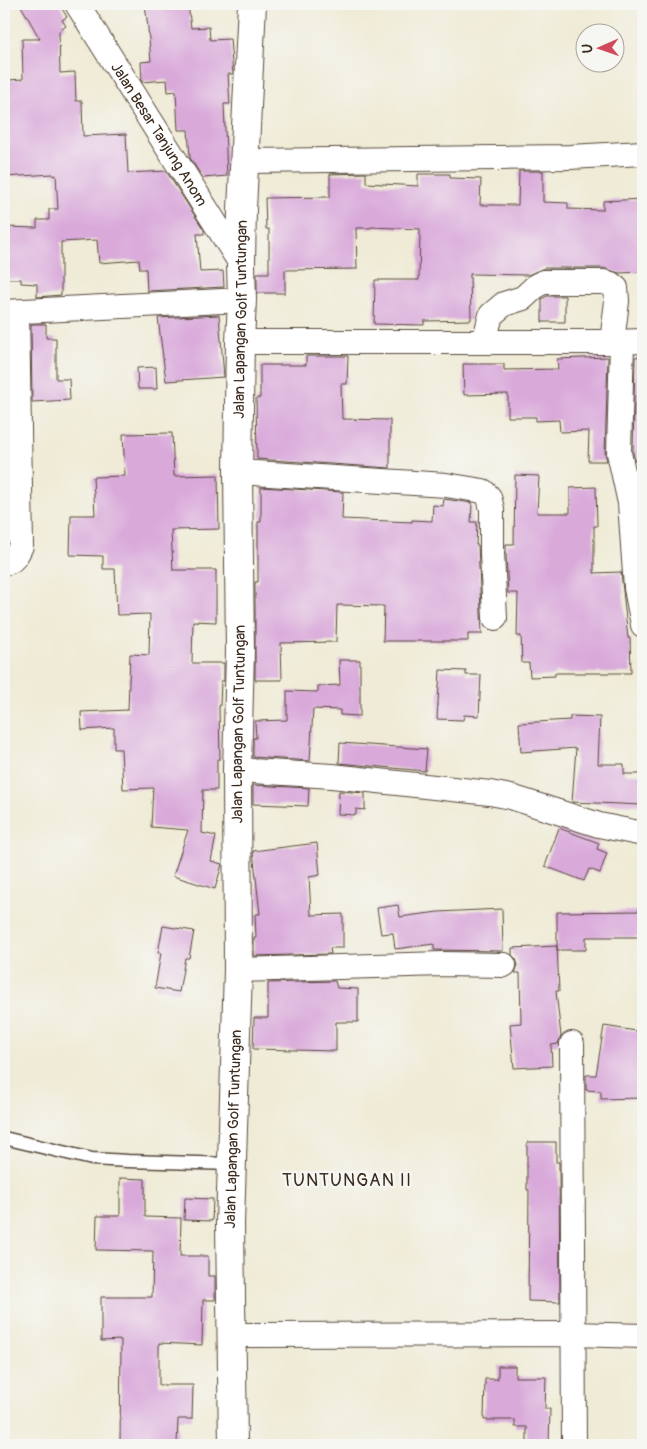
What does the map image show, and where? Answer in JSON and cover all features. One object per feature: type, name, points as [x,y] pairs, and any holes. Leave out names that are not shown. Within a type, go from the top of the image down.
[{"type":"street","name":"Jalan Besar Tanjung Anom","points":[[77,4],[241,264]]},
{"type":"street","name":"Jalan Lapangan Golf Tuntungan","points":[[233,1445],[230,1224],[238,970],[237,770],[240,651],[238,472],[242,300],[241,264],[252,4]]},
{"type":"street","points":[[245,161],[570,157],[643,153]]},
{"type":"street","points":[[484,342],[492,315],[504,304],[523,298],[537,285],[544,282],[603,282],[616,288],[626,342],[619,453],[630,503],[636,588],[643,624]]},
{"type":"street","points":[[4,563],[8,563],[16,556],[21,546],[10,312],[242,300]]},
{"type":"street","points":[[240,342],[626,342]]},
{"type":"street","points":[[238,472],[446,485],[483,491],[489,497],[492,509],[495,618]]},
{"type":"street","points":[[237,770],[332,776],[490,793],[511,797],[600,825],[643,834]]},
{"type":"street","points":[[238,970],[442,964],[504,965]]},
{"type":"street","points":[[572,1044],[574,1445]]},
{"type":"street","points":[[231,1335],[574,1334],[643,1336]]},
{"type":"lane","points":[[4,1138],[92,1159],[232,1164]]},
{"type":"building","points":[[20,4],[59,4],[67,17],[62,20],[66,26],[59,31],[60,73],[75,72],[76,101],[82,101],[83,136],[126,134],[128,173],[166,171],[204,230],[204,234],[197,234],[200,272],[223,271],[224,287],[147,291],[146,269],[140,269],[139,260],[99,263],[97,240],[61,242],[61,295],[37,297],[37,284],[21,283],[21,279],[4,279],[4,227],[37,228],[37,220],[49,220],[49,209],[58,209],[56,175],[4,177],[4,105],[10,105],[8,80],[23,79],[22,39],[40,39]]},
{"type":"building","points":[[145,4],[188,4],[191,28],[209,27],[210,40],[230,39],[233,74],[228,74],[230,104],[224,104],[227,176],[203,178],[190,158],[188,130],[178,130],[176,91],[168,92],[167,80],[142,82],[141,62],[151,61]]},
{"type":"building","points":[[519,171],[543,171],[543,202],[568,203],[568,209],[603,210],[603,201],[643,199],[643,272],[619,273],[603,268],[544,268],[528,275],[470,274],[471,320],[424,321],[424,325],[374,324],[375,280],[419,280],[420,229],[371,227],[356,228],[357,269],[285,270],[285,293],[257,293],[257,273],[269,273],[269,229],[266,229],[265,198],[330,197],[330,174],[366,173],[366,183],[418,186],[418,174],[450,174],[450,178],[481,179],[480,205],[518,205]]},
{"type":"building","points":[[547,296],[565,296],[565,322],[542,322],[542,299]]},
{"type":"building","points":[[219,315],[224,377],[166,381],[158,318]]},
{"type":"building","points":[[31,324],[46,324],[46,338],[56,338],[56,379],[69,379],[70,400],[32,402]]},
{"type":"building","points":[[306,356],[348,356],[347,384],[341,384],[342,419],[390,420],[390,468],[257,459],[256,398],[260,398],[260,365],[306,365]]},
{"type":"building","points":[[643,356],[643,461],[635,461],[633,452],[635,357]]},
{"type":"building","points":[[608,357],[605,453],[607,461],[588,461],[589,431],[560,432],[559,420],[536,421],[536,417],[508,417],[508,394],[464,395],[463,364],[504,364],[504,370],[558,369],[557,359]]},
{"type":"building","points":[[156,367],[157,389],[138,389],[137,368]]},
{"type":"building","points":[[172,433],[174,476],[218,475],[219,529],[171,530],[173,570],[216,570],[216,622],[193,621],[192,663],[224,663],[224,681],[221,681],[219,706],[220,759],[217,759],[217,790],[203,790],[202,833],[216,836],[211,861],[222,864],[215,889],[173,876],[188,830],[151,827],[153,788],[123,789],[121,749],[114,749],[114,728],[82,730],[81,712],[128,710],[130,654],[149,655],[150,614],[117,615],[115,569],[103,569],[103,556],[70,555],[71,515],[95,515],[93,477],[125,476],[123,434]]},
{"type":"building","points":[[515,475],[539,476],[537,513],[570,513],[570,488],[596,487],[597,526],[594,526],[594,573],[621,572],[628,638],[630,638],[631,673],[555,673],[555,676],[530,677],[529,663],[522,663],[521,636],[517,636],[518,593],[508,593],[506,544],[514,544]]},
{"type":"building","points":[[261,487],[343,492],[342,519],[432,521],[433,505],[443,506],[444,499],[472,503],[471,522],[477,522],[476,545],[478,545],[482,634],[468,634],[468,641],[383,641],[384,606],[337,605],[336,642],[281,643],[282,680],[255,680],[255,582],[258,582],[258,522],[261,522]]},
{"type":"building","points":[[339,660],[360,660],[360,716],[340,715],[340,710],[313,709],[310,761],[253,757],[253,738],[256,738],[255,721],[287,720],[287,691],[318,692],[318,686],[340,685]]},
{"type":"building","points":[[440,670],[466,671],[466,675],[481,675],[479,716],[464,715],[463,720],[437,719]]},
{"type":"building","points":[[570,716],[600,717],[598,764],[624,764],[624,774],[643,774],[643,805],[572,802],[576,748],[521,752],[519,723],[570,720]]},
{"type":"building","points":[[340,743],[427,749],[425,771],[339,763]]},
{"type":"building","points":[[253,785],[309,788],[308,806],[253,804]]},
{"type":"building","points":[[339,791],[365,793],[365,810],[356,809],[356,815],[338,814]]},
{"type":"building","points":[[559,828],[599,843],[597,849],[607,853],[600,873],[589,869],[584,881],[545,866]]},
{"type":"building","points":[[317,843],[320,875],[309,877],[311,915],[343,914],[343,948],[330,948],[331,954],[254,956],[254,938],[256,938],[255,914],[260,914],[253,851]]},
{"type":"building","points":[[398,905],[400,917],[438,912],[502,909],[503,951],[434,950],[434,944],[395,949],[393,933],[381,934],[377,908]]},
{"type":"building","points":[[643,911],[643,937],[586,937],[586,950],[557,950],[557,912]]},
{"type":"building","points":[[163,926],[194,931],[189,958],[185,958],[179,992],[155,988],[161,953],[158,953]]},
{"type":"building","points":[[557,946],[559,991],[556,991],[561,1036],[558,1044],[551,1045],[552,1066],[514,1068],[510,1024],[521,1023],[520,973],[515,973],[518,965],[512,955],[512,948]]},
{"type":"building","points":[[335,981],[337,988],[358,989],[358,1022],[336,1022],[336,1051],[253,1049],[254,1018],[268,1018],[268,983]]},
{"type":"building","points":[[604,1026],[643,1032],[643,1098],[601,1099],[601,1091],[586,1090],[586,1075],[596,1075]]},
{"type":"building","points":[[527,1142],[556,1142],[556,1162],[559,1162],[560,1302],[528,1301],[529,1190],[527,1190]]},
{"type":"building","points":[[120,1178],[145,1179],[145,1217],[181,1218],[180,1256],[208,1256],[208,1276],[215,1276],[215,1300],[203,1300],[202,1345],[159,1343],[159,1385],[193,1385],[192,1419],[178,1419],[177,1445],[120,1445],[121,1340],[101,1341],[101,1297],[152,1297],[153,1251],[96,1250],[97,1216],[120,1216]]},
{"type":"building","points":[[185,1198],[213,1199],[212,1221],[184,1220]]},
{"type":"building","points":[[498,1366],[515,1366],[515,1377],[546,1377],[545,1409],[550,1409],[549,1445],[527,1445],[527,1427],[515,1427],[515,1420],[484,1420],[485,1379],[498,1379]]},
{"type":"district","name":"TUNTUNGAN II","points":[[347,1180]]}]
